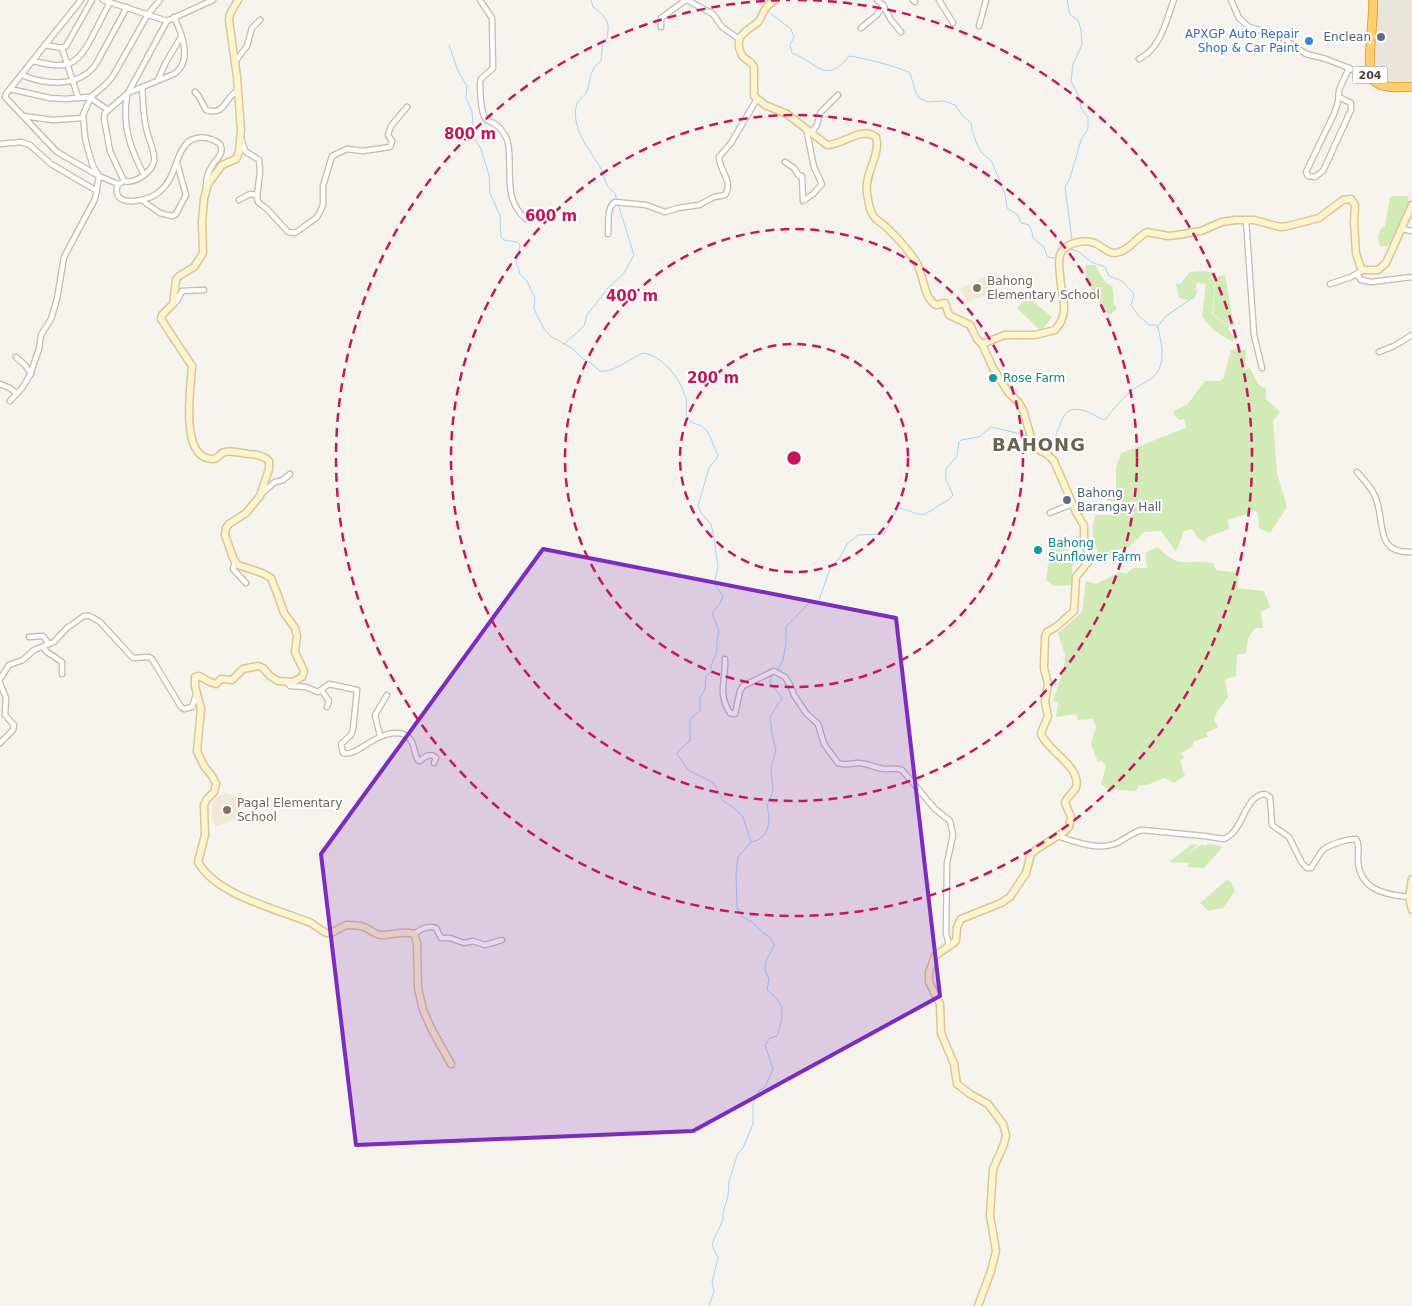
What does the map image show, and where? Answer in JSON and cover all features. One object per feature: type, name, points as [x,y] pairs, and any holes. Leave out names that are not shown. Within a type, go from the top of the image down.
[{"type":"highway","name":"204","points":[[1373,0],[1371,78],[1374,82],[1384,86],[1412,87]]},
{"type":"street","points":[[81,0],[5,97],[55,150],[99,176],[118,184]]},
{"type":"street","points":[[45,45],[62,48],[69,43],[92,0]]},
{"type":"street","points":[[103,0],[167,21]]},
{"type":"street","points":[[10,401],[31,374],[38,353],[41,335],[51,319],[57,299],[64,257],[93,204],[97,191],[99,176],[93,166],[85,137],[83,118],[85,108],[91,97],[105,86],[113,76],[148,14],[160,0]]},
{"type":"street","points":[[144,175],[130,146],[126,130],[127,94],[167,21],[213,0]]},
{"type":"street","points":[[238,0],[230,14],[229,20],[241,137],[245,151],[259,160],[260,171],[257,194],[260,205],[267,209],[288,232],[296,233],[316,218],[320,212],[323,205],[323,186],[332,156],[347,148],[363,151],[390,147],[392,144],[388,136],[389,129],[407,107]]},
{"type":"street","points":[[480,0],[490,15],[492,27],[493,68],[480,83],[483,112],[486,118],[497,126],[508,141],[509,179],[512,196],[517,211],[526,219]]},
{"type":"street","points":[[662,27],[661,18],[687,0],[713,14],[722,27],[739,39]]},
{"type":"street","points":[[775,0],[765,9],[760,19],[743,32],[739,39],[738,45],[742,56],[754,67],[753,92],[757,99],[774,109],[788,114],[827,145],[840,143],[851,137],[864,134],[871,134],[876,137],[876,150],[866,191],[870,210],[874,217],[891,232],[914,259],[920,270],[930,300],[936,304],[945,303],[949,315],[970,326],[982,344],[993,368],[1008,392],[1020,405],[1034,448],[1048,455],[1054,461],[1072,504],[1084,526],[1084,541],[1090,559],[1076,577],[1074,611],[1056,627],[1047,632],[1044,642],[1044,668],[1048,684],[1045,702],[1048,716],[1041,730],[1041,735],[1069,767],[1076,780],[1076,787],[1065,803],[1071,817],[1070,823],[1064,832],[1031,854],[1026,873],[1005,900],[961,919],[958,924],[956,941],[935,956],[929,972],[929,982],[940,1004],[941,1033],[954,1064],[958,1084],[970,1094],[988,1104],[1003,1124],[1006,1132],[1004,1144],[993,1169],[990,1216],[996,1251],[978,1306]]},
{"type":"street","points":[[877,0],[883,5],[891,20],[901,32]]},
{"type":"street","points":[[939,0],[953,23]]},
{"type":"street","points":[[980,26],[986,0]]},
{"type":"street","points":[[1139,59],[1152,50],[1160,38],[1174,0]]},
{"type":"street","points":[[1232,0],[1239,18],[1249,27],[1278,35],[1306,54],[1349,68],[1374,82]]},
{"type":"street","points":[[33,61],[48,65],[67,65],[76,61],[85,52],[110,2]]},
{"type":"street","points":[[861,28],[877,15],[883,5]]},
{"type":"street","points":[[22,75],[52,82],[73,81],[83,77],[93,70],[127,7]]},
{"type":"street","points":[[124,181],[113,159],[106,135],[104,117],[108,110],[127,94],[177,72],[183,64],[185,51],[174,17]]},
{"type":"street","points":[[234,63],[247,46],[252,28],[260,20]]},
{"type":"street","points":[[158,80],[181,37]]},
{"type":"street","points":[[62,48],[78,97]]},
{"type":"street","points":[[1339,97],[1351,103],[1350,110],[1323,171],[1316,177],[1308,176],[1306,174],[1334,114],[1339,90],[1349,68]]},
{"type":"street","points":[[142,87],[145,126],[155,159],[144,175],[132,181],[124,181],[118,184],[116,192],[119,198],[142,201],[161,191],[173,175],[184,147],[194,139],[208,138],[220,144],[222,154],[211,167],[206,179],[201,228],[204,245],[203,253],[194,267],[178,276],[174,284],[172,305]]},
{"type":"street","points":[[10,89],[50,98],[91,97],[108,110]]},
{"type":"street","points":[[195,92],[203,106],[211,111],[217,111],[223,108],[230,96],[237,91]]},
{"type":"street","points":[[811,133],[817,125],[820,113],[838,95]]},
{"type":"street","points":[[608,234],[610,205],[614,202],[646,205],[665,212],[699,205],[714,197],[725,195],[728,190],[728,180],[719,157],[731,143],[757,99]]},
{"type":"street","points":[[23,116],[53,120],[83,118]]},
{"type":"street","points":[[785,162],[794,168],[799,176],[802,176],[803,201],[822,184],[814,167],[805,127]]},
{"type":"street","points":[[206,189],[222,165],[236,159],[241,137]]},
{"type":"street","points":[[0,144],[21,142],[30,145],[51,164],[97,191]]},
{"type":"street","points":[[142,201],[163,214],[172,216],[176,214],[186,195],[177,162]]},
{"type":"street","points":[[239,200],[250,194],[257,194]]},
{"type":"street","points":[[982,344],[1005,335],[1035,335],[1055,330],[1061,321],[1065,306],[1060,280],[1060,258],[1068,246],[1081,241],[1094,242],[1115,253],[1134,243],[1147,232],[1168,236],[1201,231],[1229,221],[1246,220],[1264,222],[1280,227],[1296,225],[1319,218],[1343,200],[1351,199],[1355,205],[1354,222],[1357,259],[1364,270]]},
{"type":"street","points":[[1330,284],[1364,270],[1378,270],[1383,267],[1412,205]]},
{"type":"street","points":[[1246,220],[1254,335],[1262,368]]},
{"type":"street","points":[[1402,229],[1412,231]]},
{"type":"street","points":[[1357,274],[1361,280],[1371,282],[1412,277]]},
{"type":"street","points":[[204,290],[182,291],[177,302],[162,315],[161,319],[192,366],[189,391],[189,423],[193,446],[200,454],[211,459],[215,459],[226,452],[256,454],[266,458],[270,464],[260,494],[252,508],[234,519],[226,528],[225,535],[235,561],[242,567],[262,573],[270,578],[279,596],[284,613],[295,628],[297,636],[295,652],[304,670],[298,680],[287,682],[274,679],[261,667],[254,666],[244,670],[232,680],[221,679],[216,684],[197,676],[195,681],[201,709],[197,751],[216,784],[214,792],[206,800],[204,807],[206,835],[198,864],[226,888],[250,902],[313,924],[327,934],[348,925],[364,926],[380,935],[400,932],[414,934],[421,929],[430,927],[436,928],[440,938],[452,938],[464,944],[473,941],[484,945],[502,940]]},
{"type":"street","points":[[1378,352],[1394,346],[1412,335]]},
{"type":"street","points":[[16,356],[31,374]]},
{"type":"street","points":[[0,384],[10,388],[17,394]]},
{"type":"street","points":[[1357,472],[1374,494],[1387,544],[1396,551],[1412,552]]},
{"type":"street","points":[[260,494],[275,482],[283,480],[290,474]]},
{"type":"street","points":[[1050,513],[1072,504]]},
{"type":"street","points":[[235,561],[233,569],[246,583]]},
{"type":"street","points":[[0,679],[9,665],[22,660],[34,650],[54,642],[61,633],[80,618],[90,616],[96,618],[105,626],[133,658],[149,657],[152,659],[181,707],[184,709],[192,707],[197,694]]},
{"type":"street","points":[[29,637],[43,636],[49,644]]},
{"type":"street","points":[[42,647],[62,662],[62,674]]},
{"type":"street","points":[[725,660],[726,672],[722,689],[725,704],[730,713],[735,714],[740,690],[743,686],[774,671],[780,673],[790,685],[806,713],[818,724],[824,744],[838,764],[867,764],[879,769],[897,768],[902,770],[934,809],[950,821],[953,835],[947,863],[946,933],[949,946]]},
{"type":"street","points":[[287,682],[290,686],[306,687],[318,692],[322,691]]},
{"type":"street","points":[[0,683],[6,698],[5,714],[14,725],[13,730],[0,743]]},
{"type":"street","points":[[322,691],[327,684],[358,691],[353,729],[351,735],[341,744],[343,753],[353,753],[380,736],[397,733],[409,737],[418,760],[420,761],[431,755],[436,758],[434,763]]},
{"type":"street","points":[[322,691],[329,701],[327,707]]},
{"type":"street","points":[[380,736],[376,715],[387,695]]},
{"type":"street","points":[[1058,836],[1105,846],[1142,830],[1224,839],[1235,831],[1251,800],[1265,794],[1270,798],[1272,825],[1289,837],[1302,863],[1307,868],[1311,868],[1321,851],[1327,846],[1349,839],[1356,839],[1359,845],[1358,868],[1366,883],[1382,892],[1409,897]]},
{"type":"street","points":[[1412,879],[1409,897],[1412,910]]},
{"type":"street","points":[[414,934],[417,943],[418,988],[423,1010],[451,1064]]},
{"type":"highlighted area","points":[[543,549],[896,618],[940,996],[693,1131],[356,1145],[321,854]]},
{"type":"shaded area","points":[[1376,0],[1412,0],[1412,85],[1385,83],[1378,78],[1374,66]]},
{"type":"shaded area","name":"Bahong Elementary School","points":[[993,272],[1000,277],[997,283],[983,296],[968,302],[960,289]]},
{"type":"shaded area","name":"Pagal Elementary School","points":[[225,793],[235,796],[242,806],[240,818],[216,826],[212,822],[212,803],[215,798]]},
{"type":"green space","points":[[1393,196],[1409,196],[1408,200],[1412,202],[1391,244],[1382,247],[1379,244],[1378,236],[1381,229],[1385,226],[1390,198]]},
{"type":"green space","points":[[1086,265],[1095,265],[1105,282],[1112,286],[1113,302],[1117,309],[1109,315],[1101,305],[1095,291],[1093,292],[1086,276]]},
{"type":"green space","points":[[1190,272],[1216,273],[1212,314],[1229,327],[1228,329],[1235,338],[1232,342],[1214,330],[1202,317],[1206,284],[1197,283],[1194,297],[1188,300],[1179,298],[1176,283],[1180,284]]},
{"type":"green space","points":[[1225,275],[1235,325],[1229,326],[1213,314],[1216,277]]},
{"type":"green space","points":[[1028,297],[1052,317],[1041,331],[1017,308]]},
{"type":"green space","points":[[1231,350],[1246,350],[1245,370],[1250,368],[1258,384],[1266,389],[1266,399],[1280,412],[1273,421],[1277,473],[1287,507],[1270,533],[1259,528],[1258,513],[1255,511],[1228,520],[1229,529],[1208,537],[1204,542],[1198,538],[1192,529],[1184,531],[1176,552],[1161,531],[1144,532],[1129,547],[1120,549],[1118,556],[1099,556],[1093,535],[1094,520],[1096,515],[1114,515],[1114,501],[1107,501],[1107,495],[1116,490],[1116,467],[1121,453],[1186,428],[1184,419],[1179,420],[1173,411],[1187,405],[1205,381],[1220,381],[1224,377]]},
{"type":"green space","points":[[1079,537],[1081,546],[1052,554],[1048,544]]},
{"type":"green space","points":[[1158,547],[1172,559],[1178,561],[1213,563],[1216,570],[1239,573],[1237,588],[1264,591],[1270,607],[1261,612],[1263,628],[1255,628],[1248,638],[1246,653],[1237,655],[1236,676],[1225,679],[1228,697],[1217,712],[1214,720],[1218,727],[1206,733],[1208,737],[1194,741],[1192,747],[1181,753],[1184,758],[1180,761],[1185,776],[1174,783],[1164,778],[1147,785],[1139,785],[1136,791],[1108,789],[1101,784],[1106,766],[1101,760],[1098,762],[1091,744],[1096,727],[1093,719],[1078,720],[1076,714],[1056,717],[1058,703],[1053,701],[1064,668],[1065,655],[1058,633],[1082,612],[1086,581],[1096,584],[1120,572],[1126,574],[1133,568],[1147,568],[1145,553]]},
{"type":"green space","points":[[1049,561],[1073,563],[1071,585],[1054,586],[1046,580]]},
{"type":"green space","points":[[1198,844],[1185,857],[1200,845],[1206,845],[1201,851],[1208,844],[1222,846],[1204,868],[1187,867],[1190,863],[1169,862],[1191,845]]},
{"type":"green space","points":[[1227,880],[1230,881],[1235,891],[1223,908],[1208,911],[1200,903]]},
{"type":"waterway","points":[[591,0],[593,7],[606,20],[608,32],[607,38],[603,41],[601,61],[592,71],[587,91],[579,100],[575,115],[582,138],[600,167],[607,184],[615,193],[617,201]]},
{"type":"waterway","points":[[759,0],[764,8]]},
{"type":"waterway","points":[[1067,0],[1070,15],[1078,20],[1082,45],[1073,64],[1071,81],[1080,99],[1081,109],[1088,117],[1088,129],[1081,140],[1070,178],[1065,187],[1072,240]]},
{"type":"waterway","points":[[767,11],[791,29],[794,37],[790,45],[792,53],[821,69],[827,71],[834,69],[841,65],[849,56],[881,63],[910,73],[919,98],[928,102],[944,101],[955,105],[971,123],[981,152],[992,162],[1005,194],[1007,208],[1018,215],[1021,223],[1029,225],[1033,238],[1044,247],[1047,256],[1051,258],[1057,257]]},
{"type":"waterway","points":[[449,45],[458,71],[467,86],[466,99],[472,111],[474,138],[481,149],[489,175],[490,193],[500,216],[501,237],[504,240],[517,242],[520,245],[516,264],[519,273],[527,281],[535,298],[534,309],[544,329],[552,337],[573,349],[600,371],[616,368],[643,353],[651,355],[665,364],[676,377],[684,392],[688,418],[691,422],[702,426],[706,430],[718,456],[709,468],[698,506],[701,513],[711,524],[718,567],[715,579],[716,586],[723,596],[712,613],[719,631],[717,651],[711,666],[711,672],[706,676],[705,689],[700,698],[700,711],[690,719],[690,741],[677,754],[688,770],[714,783],[723,801],[733,807],[743,817],[751,842],[738,857],[736,873],[737,907],[741,916],[752,922],[770,937],[774,945],[766,961],[765,970],[769,979],[767,990],[779,1002],[782,1016],[777,1036],[770,1038],[765,1045],[773,1069],[765,1087],[758,1092],[753,1104],[753,1124],[743,1148],[738,1153],[729,1181],[723,1220],[712,1245],[718,1258],[712,1282],[714,1291],[709,1306]]},
{"type":"waterway","points":[[564,344],[584,326],[587,315],[608,288],[624,273],[634,255],[618,204]]},
{"type":"waterway","points":[[1071,249],[1079,252],[1091,262],[1105,267],[1109,276],[1122,281],[1134,294],[1131,305],[1138,315],[1149,325],[1156,325],[1158,329]]},
{"type":"waterway","points":[[1064,253],[1071,249]]},
{"type":"waterway","points":[[1033,437],[1042,442],[1054,440],[1065,414],[1074,409],[1090,413],[1105,420],[1131,391],[1148,381],[1158,371],[1162,356],[1158,326],[1166,316],[1194,297],[1197,290]]},
{"type":"waterway","points":[[778,670],[783,660],[786,644],[786,627],[810,602],[817,602],[819,600],[831,566],[839,559],[847,544],[858,535],[884,534],[897,509],[900,508],[921,515],[951,498],[953,495],[946,480],[946,469],[957,456],[961,440],[979,437],[991,427],[1029,436]]},
{"type":"waterway","points":[[751,842],[762,837],[769,823],[767,805],[773,792],[771,768],[776,750],[770,717],[782,698],[770,682],[771,676],[776,673]]},
{"type":"place","name":"Enclean","points":[[1381,37]]},
{"type":"place","name":"APXGP Auto Repair Shop & Car Paint","points":[[1309,41]]},
{"type":"place","name":"Bahong Elementary School","points":[[977,288]]},
{"type":"place","name":"Rose Farm","points":[[993,378]]},
{"type":"place","name":"Bahong Barangay Hall","points":[[1067,500]]},
{"type":"place","name":"Bahong Sunflower Farm","points":[[1038,550]]},
{"type":"place","name":"Pagal Elementary School","points":[[227,810]]},
{"type":"district","name":"BAHONG","points":[[1039,444]]}]
